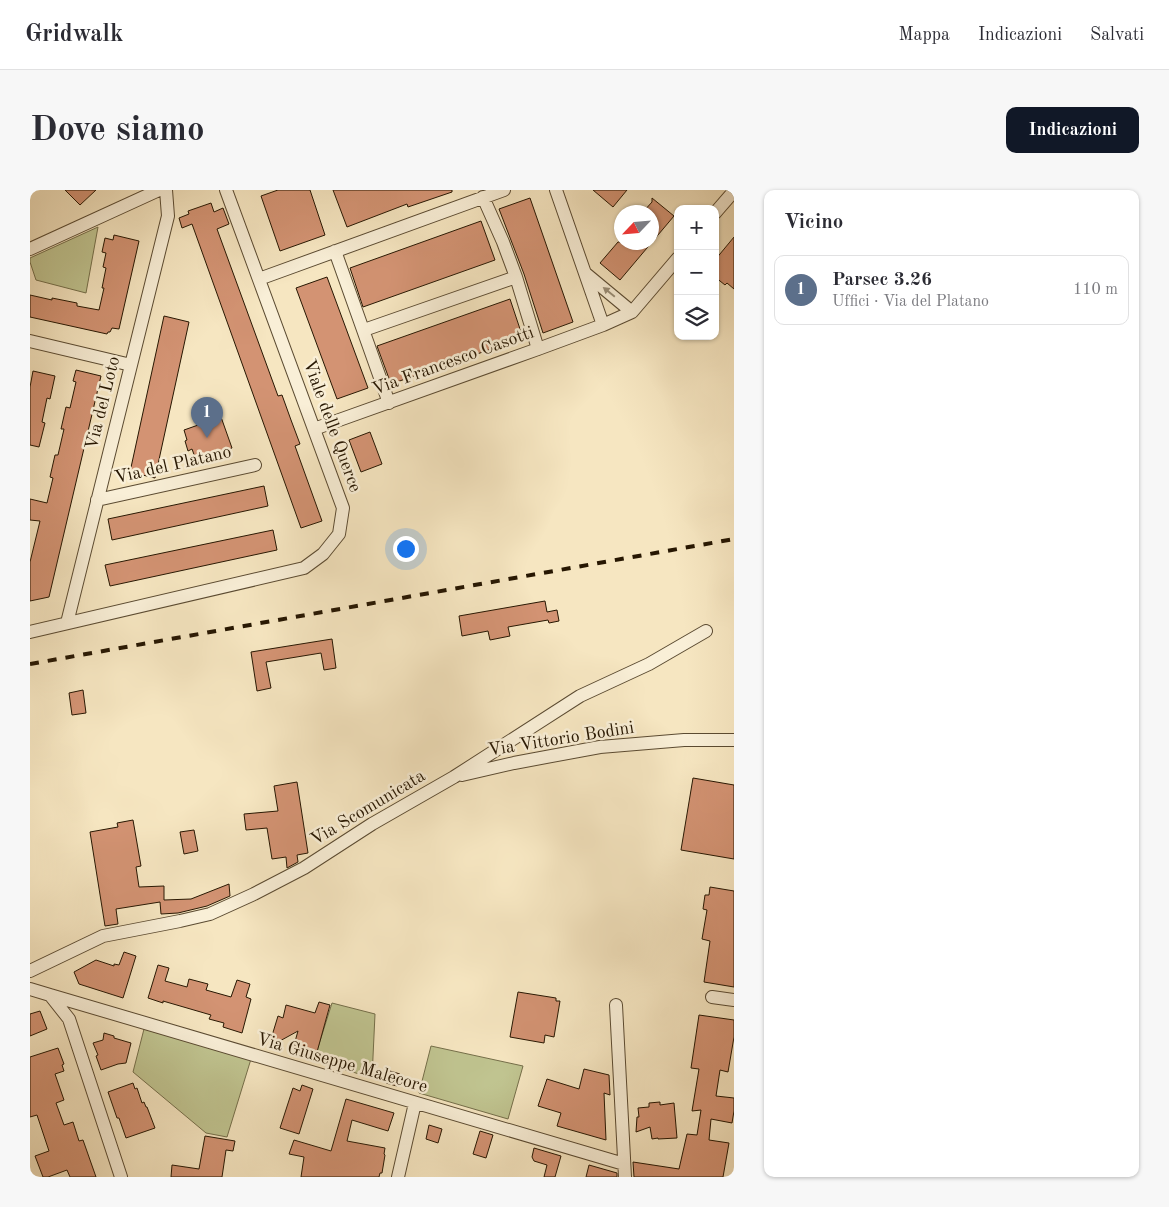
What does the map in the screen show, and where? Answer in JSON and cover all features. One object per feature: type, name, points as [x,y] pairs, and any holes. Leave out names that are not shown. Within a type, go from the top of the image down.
[{"type":"street","points":[[30,249],[159,190]]},
{"type":"street","name":"Via del Loto","points":[[67,624],[168,216],[166,190]]},
{"type":"street","name":"Viale delle Querce","points":[[30,632],[304,568],[323,554],[339,534],[343,508],[226,190]]},
{"type":"street","points":[[259,279],[478,196],[504,190]]},
{"type":"street","points":[[556,190],[603,325]]},
{"type":"street","points":[[719,208],[734,191]]},
{"type":"street","points":[[478,196],[503,242],[538,349]]},
{"type":"street","points":[[335,251],[389,403]]},
{"type":"street","name":"Via Francesco Casotti","points":[[314,429],[538,349],[632,312],[674,263]]},
{"type":"street","points":[[585,273],[632,312]]},
{"type":"street","points":[[364,330],[516,278]]},
{"type":"street","points":[[30,341],[131,365]]},
{"type":"street","name":"Via del Platano","points":[[98,500],[255,465]]},
{"type":"street","name":"Via Scomunicata","points":[[30,971],[103,936],[210,914],[254,894],[304,868],[372,824],[454,777],[580,696],[649,664],[706,631]]},
{"type":"street","name":"Via Vittorio Bodini","points":[[454,777],[514,763],[600,747],[684,740],[734,740]]},
{"type":"street","points":[[30,989],[50,995],[69,1018],[121,1177]]},
{"type":"street","name":"Via Giuseppe Malecore","points":[[50,995],[415,1103],[625,1171]]},
{"type":"street","points":[[712,997],[734,1000]]},
{"type":"street","points":[[616,1005],[625,1171]]},
{"type":"street","points":[[398,1177],[415,1103]]},
{"type":"green space","points":[[98,227],[86,293],[36,280],[30,258]]},
{"type":"green space","points":[[332,1003],[375,1014],[372,1078],[314,1060]]},
{"type":"green space","points":[[144,1029],[251,1059],[227,1137],[206,1133],[133,1072]]},
{"type":"green space","points":[[431,1046],[523,1066],[508,1119],[419,1093]]},
{"type":"building","points":[[65,190],[96,190],[80,205]]},
{"type":"building","points":[[278,190],[310,190],[325,235],[280,251],[261,196]]},
{"type":"building","points":[[333,190],[452,190],[452,192],[408,207],[407,204],[347,227]]},
{"type":"building","points":[[593,190],[627,190],[613,207]]},
{"type":"building","points":[[530,198],[573,322],[543,333],[524,274],[499,209]]},
{"type":"building","points":[[652,198],[674,216],[659,234],[659,205],[649,205]]},
{"type":"building","points":[[211,203],[214,212],[223,208],[229,224],[217,229],[278,396],[282,395],[300,444],[295,446],[322,521],[301,528],[192,224],[182,228],[179,218],[189,214],[188,211]]},
{"type":"building","points":[[481,221],[495,260],[363,307],[350,268]]},
{"type":"building","points":[[114,235],[139,241],[119,329],[112,328],[107,334],[30,317],[30,295],[77,303],[77,306],[99,310],[106,268],[103,267],[106,253],[102,252],[105,238],[113,240]]},
{"type":"building","points":[[734,237],[734,289],[727,283],[725,285],[719,280],[719,255]]},
{"type":"building","points":[[614,247],[614,250],[645,250],[620,280],[600,263]]},
{"type":"building","points":[[327,277],[368,388],[337,399],[296,288]]},
{"type":"building","points":[[510,299],[523,338],[391,384],[377,346]]},
{"type":"building","points":[[164,316],[189,322],[155,478],[130,472]]},
{"type":"building","points":[[76,370],[101,376],[49,597],[30,601],[30,562],[40,521],[30,520],[30,499],[47,503],[53,478],[50,477],[55,455],[58,455],[64,429],[61,429],[66,407],[70,408],[76,382],[73,381]]},
{"type":"building","points":[[33,371],[55,376],[50,399],[47,398],[42,422],[45,423],[39,447],[30,445],[30,387]]},
{"type":"building","points":[[221,417],[232,448],[223,451],[215,459],[205,457],[196,460],[192,449],[188,451],[184,430]]},
{"type":"building","points":[[370,432],[382,464],[361,472],[349,440]]},
{"type":"building","points":[[264,486],[268,506],[112,540],[108,519]]},
{"type":"building","points":[[273,530],[277,550],[110,586],[105,565]]},
{"type":"building","points":[[545,601],[547,612],[557,610],[559,621],[549,623],[548,620],[508,627],[510,636],[490,640],[488,631],[462,636],[459,616]]},
{"type":"building","points":[[332,639],[336,668],[324,670],[321,653],[266,662],[271,688],[257,691],[251,652]]},
{"type":"building","points":[[83,690],[86,713],[72,715],[69,693]]},
{"type":"building","points":[[693,778],[734,785],[734,859],[681,850]]},
{"type":"building","points":[[297,782],[308,853],[297,855],[298,862],[287,868],[286,857],[272,859],[267,828],[246,830],[244,814],[278,811],[274,786]]},
{"type":"building","points":[[133,820],[141,866],[136,867],[139,887],[164,886],[164,900],[191,899],[229,884],[230,896],[207,906],[178,913],[161,914],[160,902],[116,909],[118,924],[105,926],[90,832],[118,827],[117,823]]},
{"type":"building","points":[[194,830],[198,851],[184,854],[180,832]]},
{"type":"building","points":[[710,887],[734,891],[734,987],[704,982],[710,941],[702,939],[707,910],[703,909],[705,895],[709,895]]},
{"type":"building","points":[[124,952],[136,956],[123,998],[79,984],[74,972],[96,960],[114,966],[114,964],[119,965]]},
{"type":"building","points":[[158,965],[169,968],[165,981],[187,987],[189,979],[208,984],[206,990],[231,997],[237,980],[250,984],[246,997],[251,999],[242,1033],[223,1027],[224,1023],[209,1019],[211,1015],[148,998]]},
{"type":"building","points":[[518,992],[556,998],[556,1001],[560,1001],[554,1037],[545,1035],[544,1043],[510,1037]]},
{"type":"building","points":[[319,1002],[330,1005],[317,1052],[294,1045],[298,1031],[278,1042],[271,1039],[278,1016],[283,1018],[286,1005],[315,1013]]},
{"type":"building","points":[[40,1011],[47,1029],[30,1036],[30,1014]]},
{"type":"building","points":[[699,1015],[734,1020],[734,1037],[728,1072],[720,1070],[716,1096],[734,1098],[732,1123],[711,1119],[709,1140],[729,1143],[723,1177],[634,1177],[633,1162],[679,1169],[687,1134],[697,1135],[701,1110],[692,1111],[699,1069],[691,1068]]},
{"type":"building","points":[[104,1033],[131,1043],[126,1063],[101,1070],[93,1043],[103,1040]]},
{"type":"building","points":[[58,1048],[64,1064],[62,1065],[64,1071],[55,1074],[64,1100],[56,1103],[64,1125],[73,1122],[79,1141],[83,1140],[96,1177],[70,1177],[67,1170],[43,1177],[35,1156],[49,1151],[37,1115],[30,1117],[30,1057]]},
{"type":"building","points":[[584,1069],[609,1075],[610,1095],[604,1093],[606,1140],[557,1126],[561,1113],[538,1106],[547,1079],[579,1089]]},
{"type":"building","points":[[390,1071],[400,1074],[397,1086],[386,1083]]},
{"type":"building","points":[[133,1083],[135,1089],[137,1088],[142,1103],[144,1102],[147,1107],[155,1128],[126,1138],[108,1092]]},
{"type":"building","points":[[302,1085],[313,1089],[299,1134],[280,1128],[293,1088],[300,1091]]},
{"type":"building","points":[[346,1099],[394,1113],[388,1131],[352,1120],[347,1141],[385,1148],[382,1173],[380,1173],[379,1177],[301,1177],[304,1157],[289,1154],[294,1140],[331,1151]]},
{"type":"building","points":[[660,1102],[660,1105],[674,1103],[677,1138],[652,1139],[650,1127],[636,1132],[637,1117],[639,1117],[638,1108],[649,1107],[649,1103]]},
{"type":"building","points":[[429,1125],[442,1129],[438,1143],[426,1139]]},
{"type":"building","points":[[480,1131],[493,1135],[486,1158],[473,1154]]},
{"type":"building","points":[[205,1136],[235,1141],[233,1151],[226,1150],[222,1177],[171,1177],[172,1165],[199,1169]]},
{"type":"building","points":[[534,1148],[561,1156],[555,1177],[544,1177],[547,1165],[534,1161],[532,1157]]},
{"type":"building","points":[[589,1165],[617,1173],[617,1177],[586,1177]]},
{"type":"railway","points":[[30,664],[734,539]]},
{"type":"place","name":"Parsec 3.26","points":[[207,438]]}]
